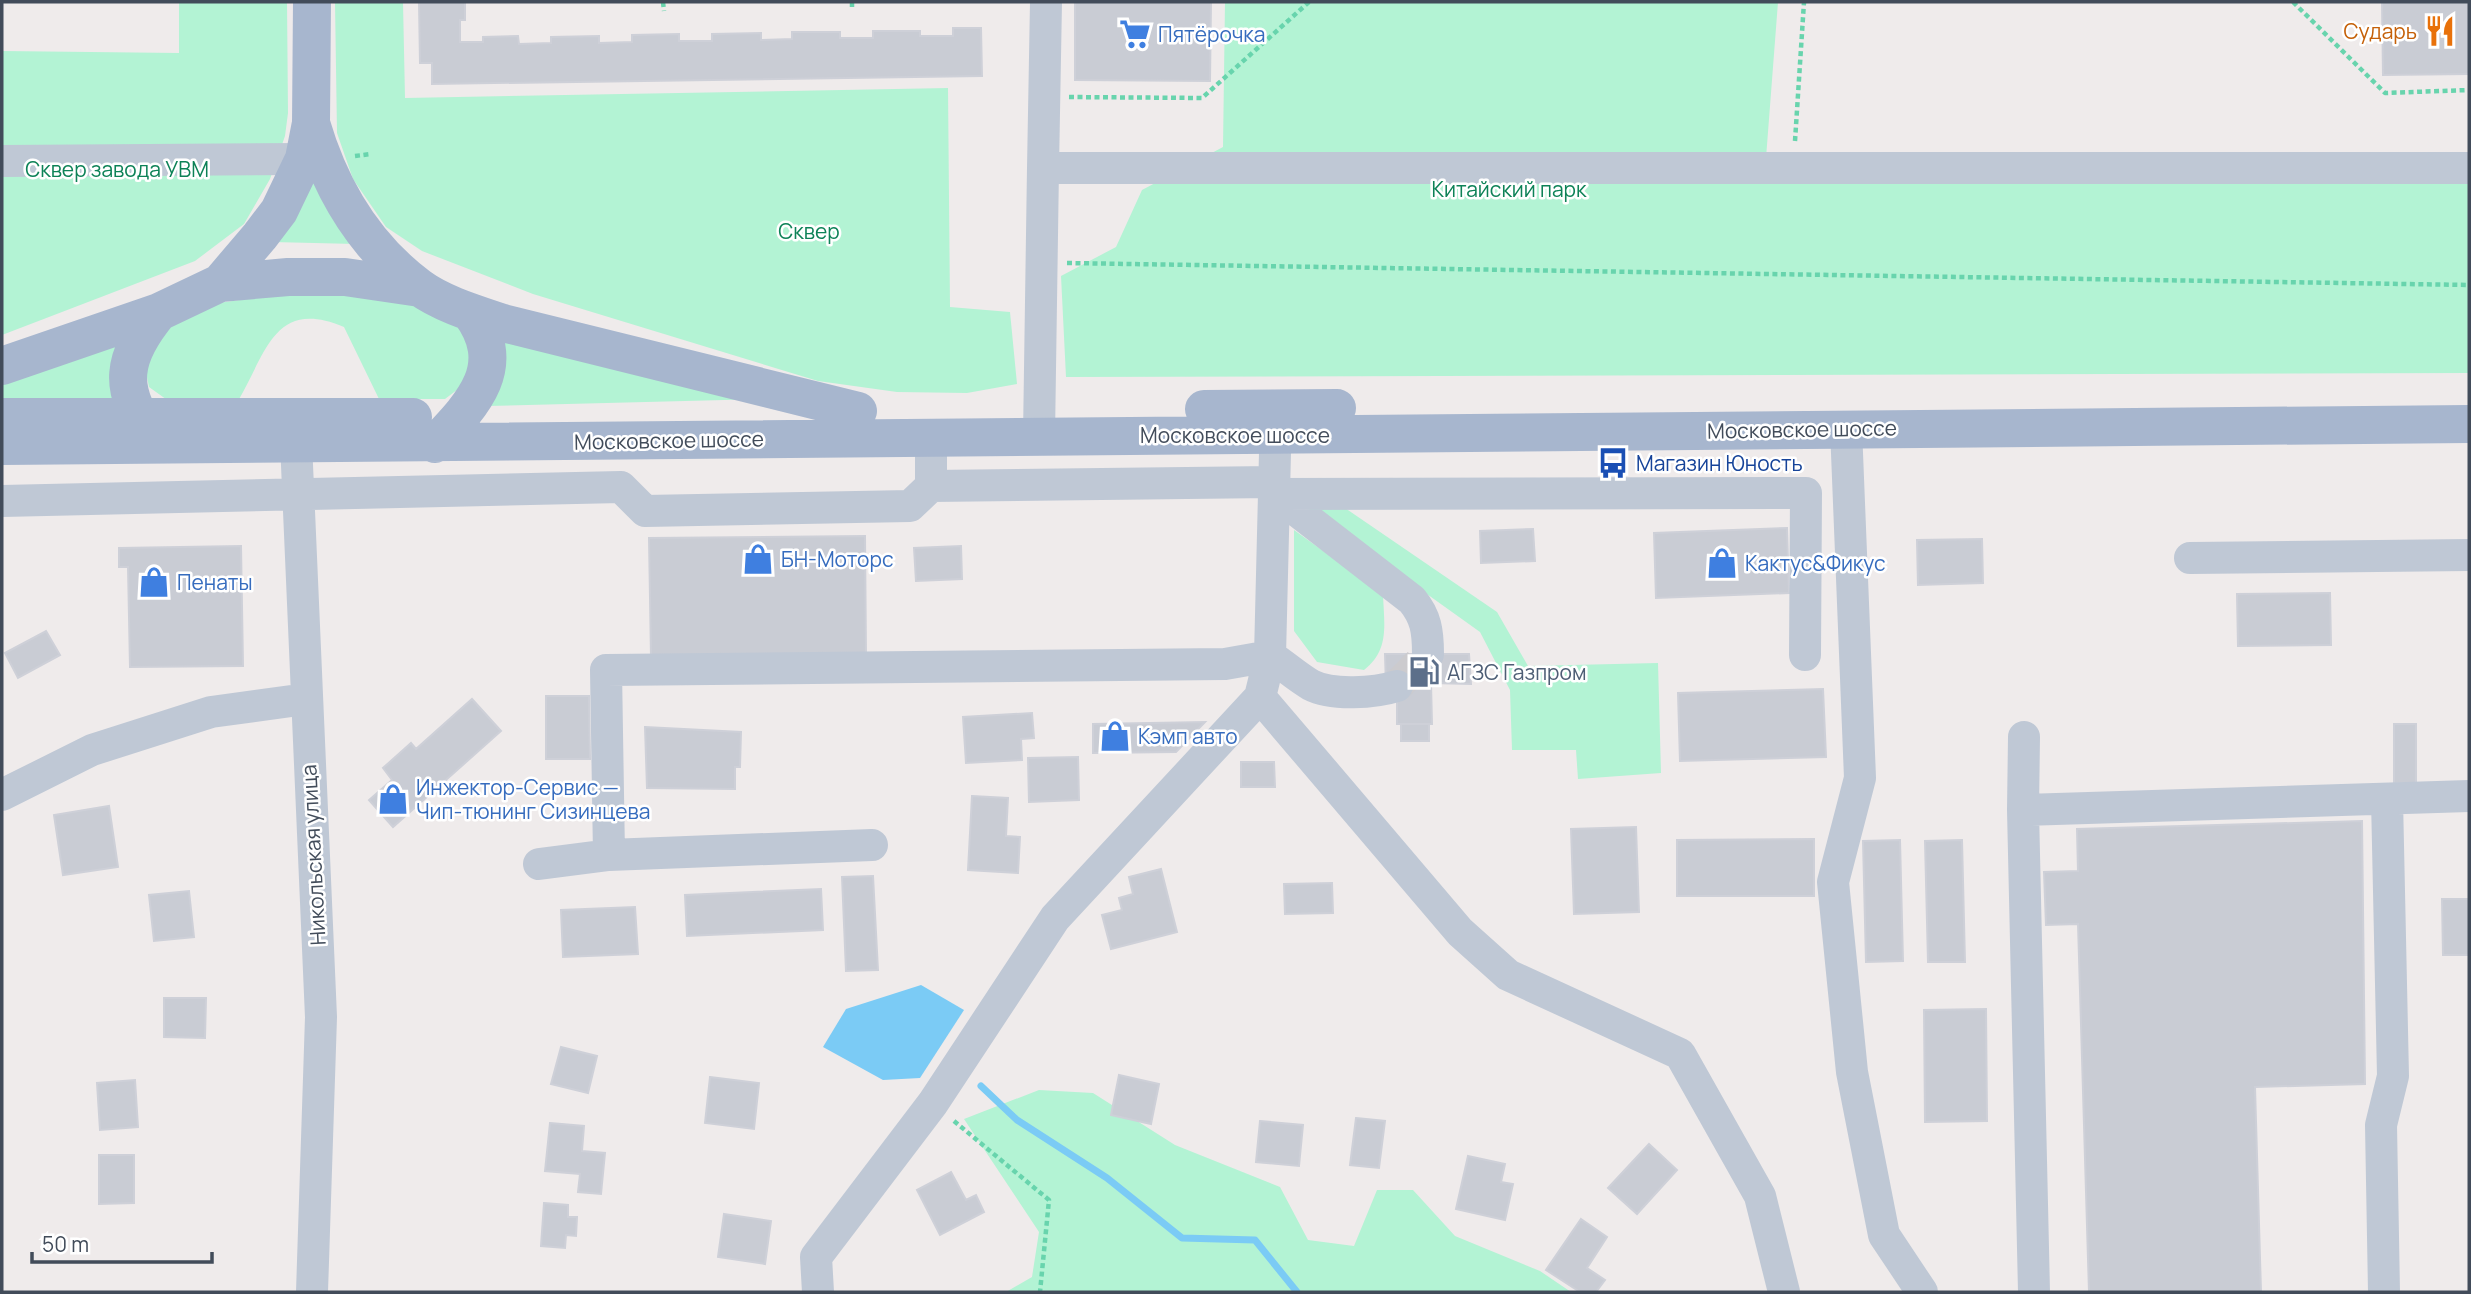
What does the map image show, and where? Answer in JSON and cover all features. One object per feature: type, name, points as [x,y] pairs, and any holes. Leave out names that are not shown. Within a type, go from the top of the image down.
[{"type":"main road","points":[[220,283],[279,211],[307,141],[312,2]]},
{"type":"main road","points":[[307,141],[369,240],[420,288],[470,312],[858,411]]},
{"type":"main road","points":[[2,366],[159,312],[220,283],[288,277],[345,278],[420,288]]},
{"type":"main road","points":[[149,431],[129,391],[127,370],[132,349],[159,312]]},
{"type":"main road","points":[[448,430],[479,393],[488,367],[483,330],[470,312]]},
{"type":"main road","name":"Московское шоссе","points":[[2,417],[149,431],[295,431],[448,430],[858,411],[1039,423],[1275,422],[2469,401]]},
{"type":"main road","name":"Московское шоссе","points":[[1275,422],[1846,428],[2469,424]]},
{"type":"main road","name":"Московское шоссе","points":[[448,430],[623,441],[930,436],[1039,423]]},
{"type":"main road","name":"Московское шоссе","points":[[2,446],[149,431]]},
{"type":"street","points":[[1039,423],[1046,2]]},
{"type":"street","points":[[2,161],[307,141]]},
{"type":"street","points":[[1043,167],[2469,168]]},
{"type":"street","points":[[818,1292],[816,1257],[933,1103],[1055,918],[1260,697],[1270,656],[1275,422]]},
{"type":"street","points":[[1846,428],[1860,778],[1833,882],[1852,1072],[1884,1235],[1922,1292]]},
{"type":"street","name":"Никольская улица","points":[[295,431],[321,1017],[312,1292]]},
{"type":"street","points":[[930,436],[931,486]]},
{"type":"street","points":[[621,487],[623,441]]},
{"type":"street","points":[[2,502],[621,487],[645,511],[910,506],[931,486],[1806,493],[1805,655]]},
{"type":"street","points":[[1275,488],[1412,600],[1423,613],[1427,628],[1428,654]]},
{"type":"street","points":[[2190,558],[2469,555]]},
{"type":"street","points":[[610,855],[606,670],[1225,664],[1270,656],[1313,686],[1359,693],[1380,692],[1397,685]]},
{"type":"street","points":[[1260,697],[1460,932],[1508,975],[1680,1054],[1760,1196],[1784,1292]]},
{"type":"street","points":[[2,795],[92,750],[211,712],[306,699]]},
{"type":"street","points":[[2024,737],[2023,810],[2034,1292]]},
{"type":"street","points":[[2023,810],[2469,796]]},
{"type":"street","points":[[2384,1292],[2381,1125],[2393,1076],[2387,799]]},
{"type":"street","points":[[539,864],[610,855],[872,845]]},
{"type":"path","points":[[663,2],[664,11]]},
{"type":"path","points":[[852,2],[852,10]]},
{"type":"path","points":[[1044,97],[1202,98],[1309,2]]},
{"type":"path","points":[[1793,168],[1804,2]]},
{"type":"path","points":[[2293,2],[2385,93],[2469,90]]},
{"type":"path","points":[[1041,263],[2469,285]]},
{"type":"path","points":[[933,1103],[1049,1200],[1040,1292]]},
{"type":"green space","name":"Сквер завода УВМ","points":[[179,2],[287,2],[288,113],[285,136],[270,179],[244,224],[195,261],[2,335],[2,51],[179,53]]},
{"type":"green space","name":"Сквер","points":[[335,2],[403,2],[405,98],[948,88],[950,307],[1010,312],[1017,384],[967,393],[897,392],[818,381],[533,294],[422,251],[386,227],[353,179],[337,133]]},
{"type":"green space","name":"Китайский парк","points":[[1225,2],[1778,2],[1764,184],[2469,181],[2469,373],[1066,377],[1061,276],[1116,247],[1142,190],[1223,147]]},
{"type":"green space","points":[[313,178],[356,244],[272,242]]},
{"type":"green space","points":[[312,290],[418,301],[453,321],[468,339],[473,360],[466,383],[445,399],[379,399],[344,327],[321,320],[302,319],[288,324],[276,334],[238,401],[170,402],[149,387],[144,362],[158,333],[211,304]]},
{"type":"green space","points":[[132,330],[120,406],[2,401],[2,379]]},
{"type":"green space","points":[[501,334],[764,399],[486,406]]},
{"type":"green space","points":[[1301,504],[1345,508],[1497,612],[1528,666],[1658,663],[1661,773],[1578,779],[1576,750],[1512,750],[1510,690],[1480,632]]},
{"type":"green space","points":[[1294,530],[1383,594],[1382,645],[1364,670],[1317,662],[1294,631]]},
{"type":"green space","points":[[1039,1090],[1093,1093],[1175,1145],[1280,1187],[1308,1240],[1354,1246],[1377,1190],[1413,1190],[1455,1236],[1540,1271],[1571,1292],[1006,1292],[1032,1277],[1039,1232],[964,1119]]},
{"type":"water","points":[[921,985],[964,1010],[920,1078],[883,1080],[823,1047],[846,1009]]},
{"type":"building","points":[[419,2],[465,2],[465,20],[460,20],[460,42],[483,42],[483,37],[518,36],[519,44],[551,43],[551,37],[599,36],[599,43],[632,42],[632,35],[679,34],[679,41],[712,41],[712,34],[761,33],[761,40],[792,39],[792,32],[840,32],[840,38],[873,38],[873,31],[920,31],[920,36],[953,36],[953,28],[981,28],[982,76],[432,84],[432,63],[420,63]]},
{"type":"building","points":[[1075,2],[1211,2],[1210,81],[1075,80]]},
{"type":"building","points":[[2382,2],[2469,2],[2469,74],[2383,75]]},
{"type":"building","name":"Кактус&Фикус","points":[[1787,528],[1789,593],[1656,598],[1654,533]]},
{"type":"building","points":[[1533,529],[1535,561],[1481,563],[1480,531]]},
{"type":"building","points":[[865,536],[866,655],[651,657],[649,538]]},
{"type":"building","points":[[1982,539],[1983,583],[1918,585],[1917,540]]},
{"type":"building","points":[[241,546],[243,666],[130,667],[128,567],[119,567],[119,548]]},
{"type":"building","points":[[961,546],[962,579],[916,581],[914,548]]},
{"type":"building","points":[[2330,593],[2331,645],[2238,646],[2237,594]]},
{"type":"building","points":[[46,631],[60,655],[18,678],[5,653]]},
{"type":"building","points":[[1385,654],[1469,654],[1471,684],[1431,683],[1432,724],[1397,724],[1397,686],[1386,686]]},
{"type":"building","points":[[1823,689],[1826,757],[1680,761],[1678,693]]},
{"type":"building","points":[[546,696],[589,696],[590,759],[546,759]]},
{"type":"building","points":[[472,699],[501,731],[393,827],[369,800],[392,780],[383,768],[411,743],[416,749]]},
{"type":"building","points":[[1032,713],[1034,738],[1021,739],[1022,760],[966,763],[963,717]]},
{"type":"building","points":[[1205,722],[1176,752],[1093,753],[1093,724]]},
{"type":"building","points":[[1401,724],[1429,724],[1429,741],[1401,741]]},
{"type":"building","points":[[2394,724],[2416,724],[2416,783],[2394,783]]},
{"type":"building","points":[[645,727],[741,732],[740,767],[735,767],[735,789],[647,788]]},
{"type":"building","points":[[1078,757],[1079,800],[1029,802],[1028,758]]},
{"type":"building","points":[[1241,762],[1274,762],[1275,787],[1241,787]]},
{"type":"building","points":[[972,796],[1008,798],[1006,836],[1020,837],[1018,873],[968,870]]},
{"type":"building","points":[[109,806],[118,867],[63,875],[54,815]]},
{"type":"building","points":[[2362,821],[2365,1084],[2255,1087],[2261,1292],[2089,1292],[2078,924],[2046,925],[2044,872],[2078,871],[2077,829]]},
{"type":"building","points":[[1636,827],[1639,912],[1574,914],[1571,829]]},
{"type":"building","points":[[1814,839],[1814,896],[1677,896],[1677,840]]},
{"type":"building","points":[[1900,840],[1903,961],[1866,962],[1863,841]]},
{"type":"building","points":[[1962,840],[1965,962],[1928,962],[1925,841]]},
{"type":"building","points":[[1161,869],[1177,932],[1111,949],[1102,915],[1122,910],[1119,898],[1133,894],[1129,877]]},
{"type":"building","points":[[873,876],[878,970],[846,971],[842,877]]},
{"type":"building","points":[[1332,883],[1333,913],[1285,914],[1284,884]]},
{"type":"building","points":[[821,889],[823,930],[687,936],[685,895]]},
{"type":"building","points":[[189,891],[194,937],[154,941],[149,895]]},
{"type":"building","points":[[2442,899],[2469,899],[2469,955],[2443,955]]},
{"type":"building","points":[[635,907],[638,954],[563,957],[561,910]]},
{"type":"building","points":[[164,998],[206,998],[205,1038],[164,1037]]},
{"type":"building","points":[[1986,1009],[1987,1121],[1925,1122],[1924,1010]]},
{"type":"building","points":[[561,1047],[597,1056],[588,1093],[551,1084]]},
{"type":"building","points":[[1119,1075],[1159,1084],[1151,1124],[1111,1115]]},
{"type":"building","points":[[710,1077],[759,1083],[754,1129],[705,1123]]},
{"type":"building","points":[[135,1080],[138,1127],[100,1130],[97,1083]]},
{"type":"building","points":[[1356,1118],[1385,1121],[1379,1168],[1350,1165]]},
{"type":"building","points":[[1260,1121],[1303,1125],[1299,1166],[1256,1162]]},
{"type":"building","points":[[550,1123],[584,1126],[582,1151],[605,1153],[601,1194],[578,1192],[580,1174],[545,1171]]},
{"type":"building","points":[[1649,1144],[1677,1170],[1637,1214],[1608,1188]]},
{"type":"building","points":[[99,1155],[134,1155],[134,1203],[99,1204]]},
{"type":"building","points":[[1468,1156],[1505,1164],[1501,1182],[1513,1184],[1505,1220],[1456,1209]]},
{"type":"building","points":[[951,1172],[966,1200],[976,1195],[984,1212],[940,1235],[917,1190]]},
{"type":"building","points":[[544,1203],[568,1205],[568,1217],[577,1217],[576,1236],[566,1235],[565,1248],[541,1246]]},
{"type":"building","points":[[724,1214],[771,1221],[765,1264],[718,1257]]},
{"type":"building","points":[[1581,1219],[1607,1237],[1587,1268],[1605,1280],[1596,1292],[1580,1292],[1546,1270]]},
{"type":"waterway","points":[[981,1086],[1017,1120],[1107,1178],[1182,1238],[1255,1240],[1297,1292]]},
{"type":"tunnel","points":[[1397,686],[1428,654]]},
{"type":"place","name":"Сударь","points":[[2440,31]]},
{"type":"place","name":"Пятёрочка","points":[[1135,34]]},
{"type":"place","name":"Магазин Юность","points":[[1613,463]]},
{"type":"place","name":"БН-Моторс","points":[[758,559]]},
{"type":"place","name":"Кактус&Фикус","points":[[1722,563]]},
{"type":"place","name":"Пенаты","points":[[154,582]]},
{"type":"place","name":"АГЗС Газпром","points":[[1424,672]]},
{"type":"place","name":"Кэмп авто","points":[[1115,736]]},
{"type":"place","name":"Инжектор-Сервис — Чип-тюнинг Сизинцева","points":[[393,799]]}]
